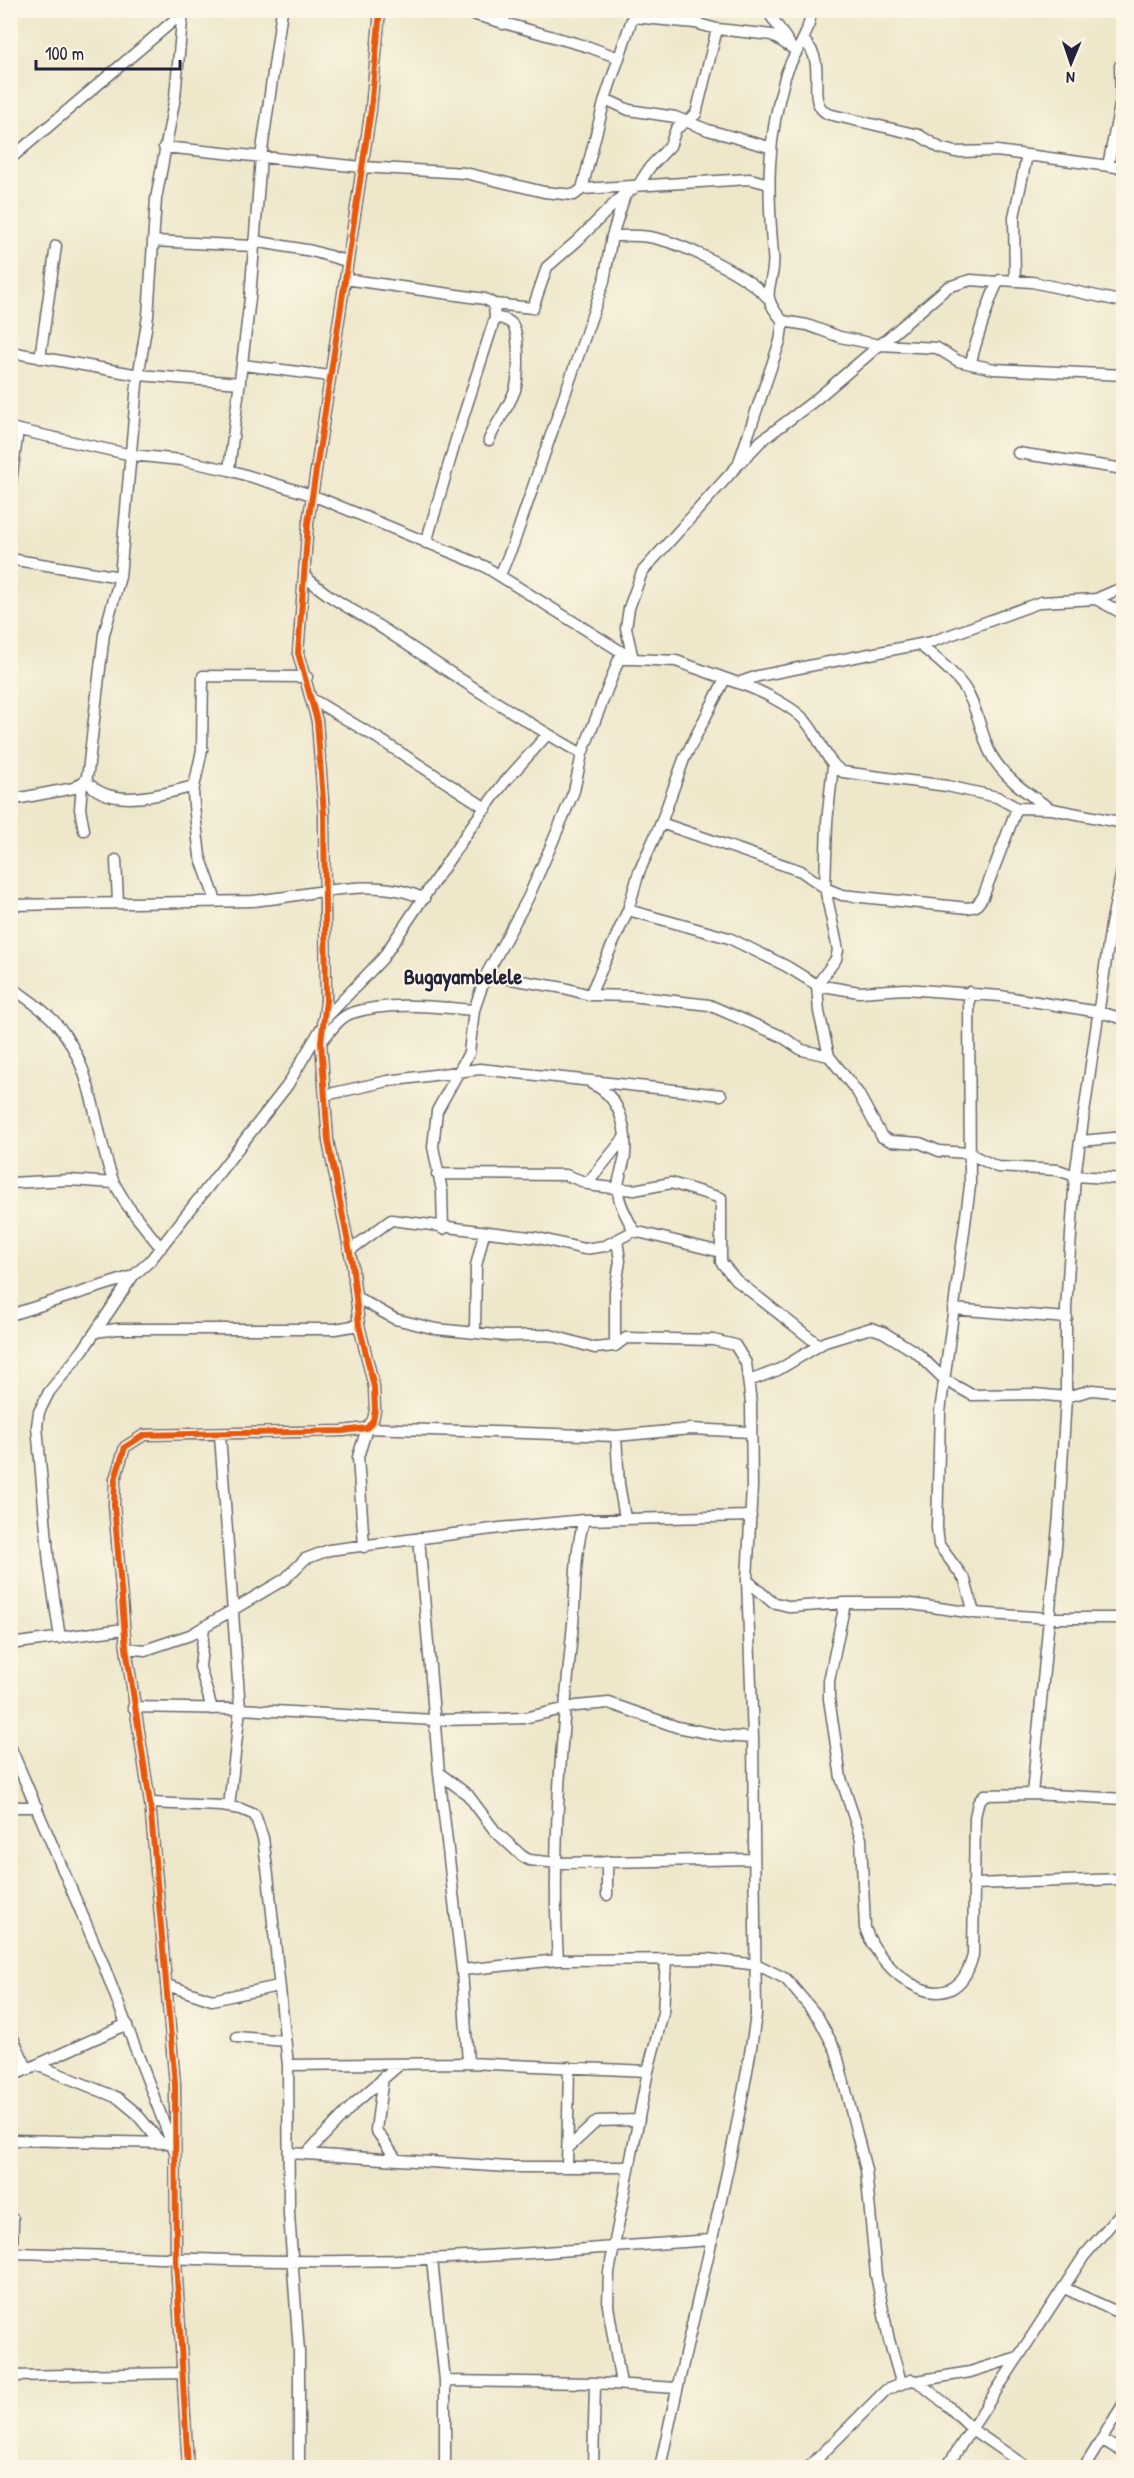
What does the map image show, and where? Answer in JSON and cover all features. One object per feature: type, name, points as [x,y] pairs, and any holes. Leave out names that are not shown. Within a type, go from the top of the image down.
[{"type":"street","points":[[229,470],[243,365],[261,157],[282,10]]},
{"type":"street","points":[[364,1547],[358,1457],[367,1428],[373,1420],[374,1387],[359,1325],[349,1251],[328,1141],[321,1042],[326,1001],[325,891],[319,736],[307,677],[298,653],[312,495],[362,167],[381,10]]},
{"type":"street","points":[[458,10],[619,58]]},
{"type":"street","points":[[503,24],[507,10]]},
{"type":"street","points":[[767,10],[795,50]]},
{"type":"street","points":[[811,10],[810,24],[804,41],[795,50],[775,116],[770,147],[769,184],[773,257],[767,297],[769,305],[783,321],[807,325],[840,336],[880,345],[937,348],[958,361],[994,369],[1124,375]]},
{"type":"street","points":[[84,830],[80,809],[93,736],[104,634],[120,577],[139,375],[148,315],[153,241],[164,147],[175,97],[183,11]]},
{"type":"street","points":[[10,159],[183,11]]},
{"type":"street","points":[[164,147],[362,167],[465,173],[565,196],[578,194],[582,189],[605,99],[634,14],[772,36],[795,50]]},
{"type":"street","points":[[345,279],[485,299],[494,304],[533,308],[547,267],[585,233],[617,199],[638,186],[650,167],[670,146],[676,129],[696,114],[701,104],[717,29]]},
{"type":"street","points":[[804,41],[817,57],[815,87],[821,111],[919,135],[940,148],[955,152],[997,151],[1124,168]]},
{"type":"street","points":[[1108,166],[1121,100],[1120,66]]},
{"type":"street","points":[[605,99],[629,110],[667,114],[686,122],[770,147]]},
{"type":"street","points":[[1015,281],[1014,217],[1026,160],[1025,155]]},
{"type":"street","points":[[582,189],[750,179],[769,184]]},
{"type":"street","points":[[500,575],[513,545],[604,281],[612,236],[626,194]]},
{"type":"street","points":[[612,236],[648,236],[665,241],[734,270],[754,284],[767,297]]},
{"type":"street","points":[[153,241],[254,243],[312,251],[346,261]]},
{"type":"street","points":[[40,358],[56,246]]},
{"type":"street","points":[[633,659],[626,628],[629,608],[644,568],[761,441],[814,401],[948,287],[971,280],[1015,281],[1124,302]]},
{"type":"street","points":[[971,363],[973,347],[997,282]]},
{"type":"street","points":[[426,543],[495,318],[494,304]]},
{"type":"street","points":[[489,440],[514,391],[517,369],[517,339],[514,327],[504,319],[495,318]]},
{"type":"street","points":[[738,465],[780,341],[783,321]]},
{"type":"street","points":[[10,352],[139,375],[240,383]]},
{"type":"street","points":[[243,365],[330,376]]},
{"type":"street","points":[[10,490],[14,429],[132,455],[181,460],[229,470],[312,495],[426,543],[448,549],[500,575],[633,659]]},
{"type":"street","points":[[1018,453],[1124,469]]},
{"type":"street","points":[[10,559],[120,577]]},
{"type":"street","points":[[305,576],[339,603],[378,625],[547,735],[582,754]]},
{"type":"street","points":[[738,683],[793,668],[948,638],[1041,602],[1096,599],[1124,586]]},
{"type":"street","points":[[1096,599],[1124,614]]},
{"type":"street","points":[[920,645],[956,676],[966,690],[989,751],[1001,767],[1023,791],[1052,809]]},
{"type":"street","points":[[443,1228],[442,1191],[437,1174],[434,1147],[437,1111],[461,1069],[470,1047],[474,1010],[486,975],[528,898],[574,791],[582,754],[620,659],[676,661],[724,681],[753,688],[803,718],[833,765],[848,774],[911,780],[997,797],[1017,808],[1052,809],[1124,823]]},
{"type":"street","points":[[216,901],[200,856],[194,806],[194,786],[202,750],[203,676],[307,677]]},
{"type":"street","points":[[590,995],[628,910],[639,872],[661,823],[684,759],[724,681]]},
{"type":"street","points":[[312,699],[379,738],[486,808]]},
{"type":"street","points":[[60,1638],[49,1564],[37,1425],[39,1412],[49,1392],[66,1373],[133,1276],[161,1248],[287,1086],[322,1024],[382,959],[471,827],[503,784],[547,735]]},
{"type":"street","points":[[833,765],[827,822],[825,888],[838,950],[836,959],[818,985],[819,1012],[829,1056],[858,1093],[882,1137],[891,1141],[920,1143],[939,1151],[968,1153],[997,1167],[1058,1170],[1075,1176],[1124,1179]]},
{"type":"street","points":[[10,800],[84,782],[108,794],[130,799],[194,786]]},
{"type":"street","points":[[661,823],[801,871],[825,888],[842,895],[952,906],[976,906],[990,882],[1017,808]]},
{"type":"street","points":[[117,860],[118,902]]},
{"type":"street","points":[[1032,1794],[1059,1516],[1075,1176],[1124,861]]},
{"type":"street","points":[[10,905],[281,899],[325,891],[395,889],[404,890],[424,899]]},
{"type":"street","points":[[628,910],[729,938],[786,966],[818,985],[859,992],[905,989],[969,992],[1099,1012],[1124,1019]]},
{"type":"street","points":[[486,975],[564,988],[590,995],[631,996],[709,1005],[781,1036],[802,1050],[829,1056]]},
{"type":"street","points":[[10,986],[53,1020],[82,1063],[100,1143],[114,1183],[127,1205],[161,1248]]},
{"type":"street","points":[[969,992],[968,1153],[970,1186],[940,1412],[938,1541],[940,1549],[965,1580],[974,1613]]},
{"type":"street","points":[[321,1042],[338,1023],[352,1013],[407,1007],[474,1010]]},
{"type":"street","points":[[325,1095],[461,1069],[504,1070],[721,1095]]},
{"type":"street","points":[[586,1081],[602,1088],[616,1104],[624,1123],[625,1154],[617,1189],[634,1231]]},
{"type":"street","points":[[1081,1141],[1124,1137]]},
{"type":"street","points":[[587,1184],[624,1138]]},
{"type":"street","points":[[437,1174],[566,1175],[587,1184],[617,1189],[645,1190],[661,1183],[671,1183],[721,1198],[721,1262],[736,1280],[819,1345]]},
{"type":"street","points":[[10,1183],[69,1180],[114,1183]]},
{"type":"street","points":[[349,1251],[391,1220],[538,1238],[584,1249],[606,1246],[634,1231],[721,1252]]},
{"type":"street","points":[[475,1331],[476,1266],[484,1233]]},
{"type":"street","points":[[615,1346],[615,1296],[620,1261],[616,1240]]},
{"type":"street","points":[[10,1315],[133,1276]]},
{"type":"street","points":[[356,1297],[411,1324],[506,1336],[550,1335],[595,1348],[615,1346],[626,1338],[651,1337],[730,1343],[742,1353],[749,1381],[751,1516],[747,1580],[753,1738],[753,1859],[758,1965],[756,2015],[750,2058],[712,2240],[676,2388],[660,2468]]},
{"type":"street","points":[[953,1309],[1067,1318]]},
{"type":"street","points":[[95,1332],[117,1329],[336,1329],[359,1325]]},
{"type":"street","points":[[749,1381],[777,1370],[819,1345],[844,1335],[871,1329],[883,1332],[917,1353],[945,1380],[972,1395],[1035,1394],[1066,1397],[1092,1390],[1124,1393]]},
{"type":"street","points":[[188,2468],[176,2260],[175,2084],[150,1803],[133,1707],[124,1629],[114,1505],[115,1479],[120,1455],[125,1447],[144,1435],[220,1435],[367,1428],[422,1428],[494,1434],[616,1436],[691,1429],[750,1431]]},
{"type":"street","points":[[220,1435],[240,1709],[229,1807]]},
{"type":"street","points":[[616,1436],[620,1493],[624,1501],[625,1518]]},
{"type":"street","points":[[126,1648],[145,1650],[160,1646],[204,1627],[285,1579],[299,1564],[329,1550],[584,1520],[751,1516]]},
{"type":"street","points":[[558,1960],[557,1863],[565,1708],[577,1550],[584,1520]]},
{"type":"street","points":[[419,1538],[439,1773],[462,1970],[468,2063]]},
{"type":"street","points":[[747,1580],[772,1602],[805,1608],[845,1603],[904,1603],[974,1613],[1049,1618],[1124,1618]]},
{"type":"street","points":[[845,1603],[829,1681],[829,1699],[841,1778],[861,1839],[865,1928],[869,1940],[884,1962],[922,1990],[937,1993],[959,1984],[968,1973],[973,1954],[975,1817],[978,1803],[984,1795],[1032,1794],[1124,1799]]},
{"type":"street","points":[[204,1627],[200,1667],[212,1709]]},
{"type":"street","points":[[10,1644],[124,1629]]},
{"type":"street","points":[[133,1707],[240,1709],[434,1720],[524,1718],[565,1708],[609,1703],[677,1727],[753,1738]]},
{"type":"street","points":[[10,1746],[127,2024],[165,2143]]},
{"type":"street","points":[[439,1773],[468,1795],[495,1831],[522,1856],[530,1860],[557,1863],[753,1859]]},
{"type":"street","points":[[150,1803],[229,1807],[250,1811],[259,1821],[271,1900],[278,1986],[288,2065],[289,2214],[299,2352],[299,2468]]},
{"type":"street","points":[[10,1807],[37,1807]]},
{"type":"street","points":[[607,1861],[607,1895]]},
{"type":"street","points":[[973,1884],[1124,1879]]},
{"type":"street","points":[[621,2384],[608,2306],[609,2272],[628,2166],[663,2013],[666,1959]]},
{"type":"street","points":[[462,1970],[558,1960],[727,1959],[758,1965],[786,1979],[806,2000],[827,2030],[836,2051],[866,2170],[876,2275],[889,2340],[901,2382]]},
{"type":"street","points":[[167,1985],[212,2000],[278,1986]]},
{"type":"street","points":[[10,2077],[127,2024]]},
{"type":"street","points":[[10,2032],[32,2068],[118,2098],[135,2112],[176,2155]]},
{"type":"street","points":[[237,2037],[285,2041]]},
{"type":"street","points":[[288,2065],[398,2066],[468,2063],[648,2071]]},
{"type":"street","points":[[307,2153],[383,2077],[398,2066]]},
{"type":"street","points":[[567,2167],[570,2067]]},
{"type":"street","points":[[383,2077],[376,2130],[396,2159]]},
{"type":"street","points":[[567,2150],[597,2121],[639,2120]]},
{"type":"street","points":[[10,2140],[165,2143]]},
{"type":"street","points":[[290,2153],[508,2167],[628,2166]]},
{"type":"street","points":[[946,2468],[973,2430],[1084,2256],[1124,2209]]},
{"type":"street","points":[[13,2219],[11,2253],[176,2260],[432,2260],[712,2240]]},
{"type":"street","points":[[432,2260],[445,2381],[445,2468]]},
{"type":"street","points":[[1064,2288],[1124,2315]]},
{"type":"street","points":[[808,2468],[886,2390],[901,2382],[970,2372],[1018,2357]]},
{"type":"street","points":[[10,2376],[183,2373]]},
{"type":"street","points":[[445,2381],[595,2383],[676,2388]]},
{"type":"street","points":[[917,2381],[973,2430],[1029,2468]]},
{"type":"street","points":[[593,2468],[595,2383]]},
{"type":"street","points":[[1084,2468],[1124,2403]]},
{"type":"street","points":[[1103,2440],[1124,2453]]},
{"type":"cycle path","points":[[188,2468],[176,2260],[175,2084],[150,1803],[126,1648],[114,1505],[115,1479],[125,1447],[144,1435],[343,1431],[367,1428],[373,1420],[375,1410],[374,1387],[359,1325],[352,1263],[328,1141],[321,1042],[326,1001],[324,814],[317,721],[298,653],[308,523],[371,109],[380,10]]},
{"type":"district","name":"Bugayambelele","points":[[463,976]]}]
